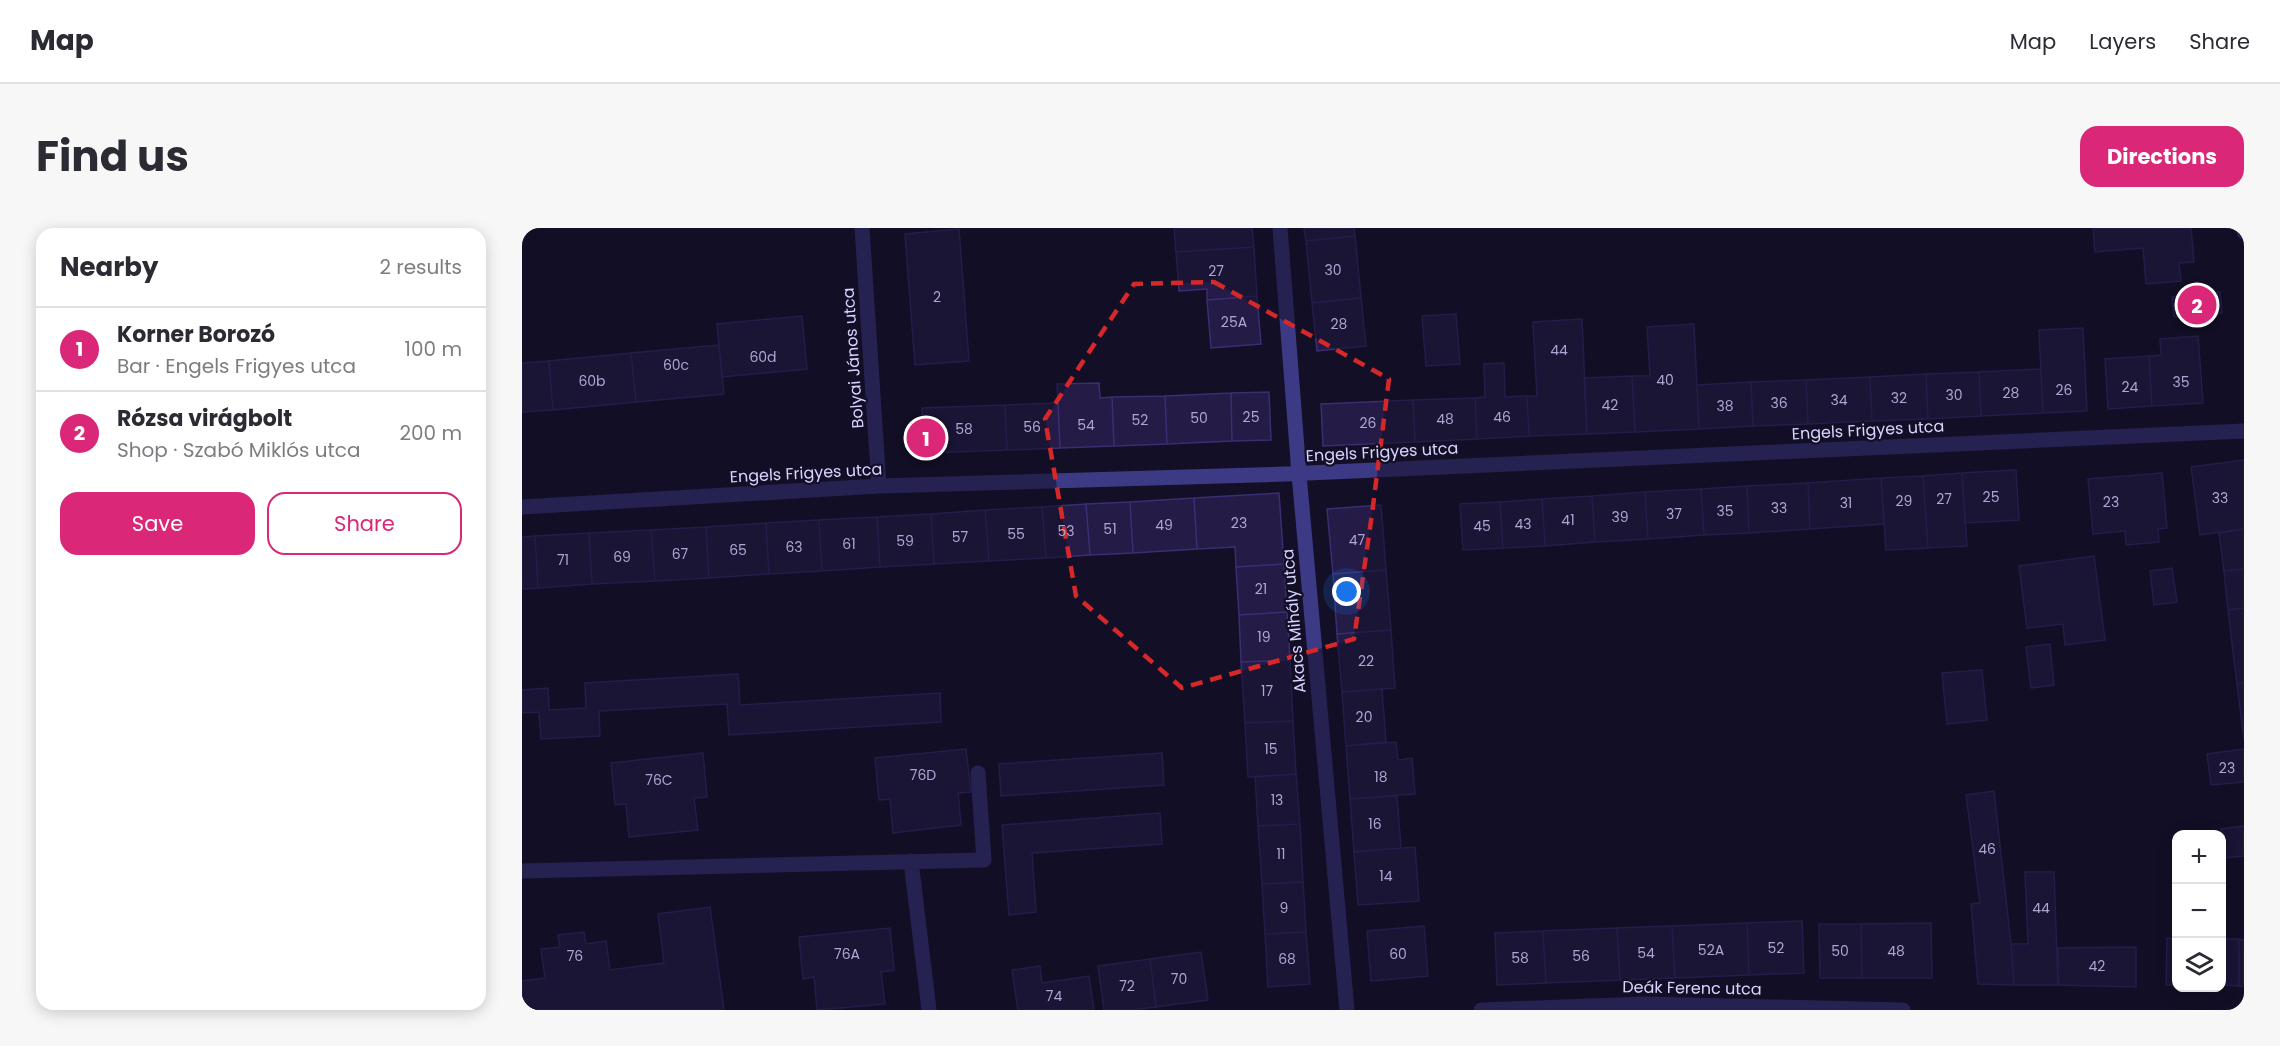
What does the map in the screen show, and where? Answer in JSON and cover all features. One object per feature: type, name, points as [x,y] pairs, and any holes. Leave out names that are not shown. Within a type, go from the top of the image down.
[{"type":"street","name":"Bolyai János utca","points":[[862,228],[879,486]]},
{"type":"street","name":"Akacs Mihály utca","points":[[1280,228],[1299,474],[1347,1010]]},
{"type":"street","points":[[2243,228],[2244,232]]},
{"type":"street","name":"Engels Frigyes utca","points":[[522,507],[879,486],[1299,474],[2244,431]]},
{"type":"street","points":[[522,871],[984,860],[978,773]]},
{"type":"street","points":[[911,861],[929,1010]]},
{"type":"street","name":"Deák Ferenc utca","points":[[1481,1010],[1644,1004],[1903,1010]]},
{"type":"highlighted area","points":[[1214,282],[1389,379],[1354,639],[1182,688],[1076,596],[1045,419],[1134,284]]},
{"type":"building","points":[[1174,228],[1252,228],[1254,247],[1176,252]]},
{"type":"building","points":[[1304,228],[1354,228],[1355,236],[1306,241]]},
{"type":"building","points":[[2093,228],[2191,228],[2194,262],[2179,263],[2181,281],[2146,284],[2143,248],[2095,252]]},
{"type":"building","points":[[959,229],[969,361],[915,365],[905,234]]},
{"type":"building","points":[[1355,236],[1361,298],[1312,303],[1306,241]]},
{"type":"building","points":[[1254,247],[1257,296],[1207,300],[1207,289],[1179,291],[1176,252]]},
{"type":"building","points":[[2220,292],[2222,313],[2174,317],[2172,297]]},
{"type":"building","points":[[1257,296],[1261,344],[1211,348],[1207,300]]},
{"type":"building","points":[[1361,298],[1366,346],[1317,351],[1312,303]]},
{"type":"building","points":[[1456,314],[1460,364],[1426,366],[1422,316]]},
{"type":"building","points":[[802,316],[807,369],[722,377],[717,324]]},
{"type":"building","points":[[1582,319],[1587,434],[1529,436],[1527,396],[1537,396],[1533,322]]},
{"type":"building","points":[[1694,324],[1699,429],[1635,432],[1632,376],[1650,376],[1647,327]]},
{"type":"building","points":[[2083,328],[2087,411],[2043,413],[2039,330]]},
{"type":"building","points":[[2198,336],[2203,403],[2152,406],[2149,356],[2161,355],[2160,339]]},
{"type":"building","points":[[719,345],[724,394],[636,402],[631,353]]},
{"type":"building","points":[[631,353],[636,402],[553,410],[549,361]]},
{"type":"building","points":[[2149,356],[2152,406],[2108,409],[2105,359]]},
{"type":"building","points":[[549,361],[553,410],[522,412],[522,363]]},
{"type":"building","points":[[1504,363],[1505,397],[1527,396],[1529,436],[1477,439],[1475,398],[1485,397],[1484,364]]},
{"type":"building","points":[[2041,369],[2043,413],[1981,416],[1979,372]]},
{"type":"building","points":[[1979,372],[1981,416],[1928,419],[1926,374]]},
{"type":"building","points":[[1926,374],[1928,419],[1872,421],[1870,377]]},
{"type":"building","points":[[1632,376],[1635,432],[1587,434],[1584,378]]},
{"type":"building","points":[[1870,377],[1872,421],[1808,424],[1806,380]]},
{"type":"building","points":[[1806,380],[1808,424],[1753,426],[1751,382]]},
{"type":"building","points":[[1751,382],[1753,426],[1699,429],[1697,385]]},
{"type":"building","points":[[1099,383],[1100,398],[1112,397],[1114,446],[1060,448],[1057,384]]},
{"type":"building","points":[[1269,392],[1271,440],[1232,441],[1231,393]]},
{"type":"building","points":[[1231,393],[1232,441],[1167,444],[1165,396]]},
{"type":"building","points":[[1165,396],[1167,444],[1114,446],[1112,397]]},
{"type":"building","points":[[1475,398],[1477,439],[1415,442],[1413,400]]},
{"type":"building","points":[[1413,400],[1415,442],[1323,446],[1321,404]]},
{"type":"building","points":[[1058,403],[1060,448],[1007,450],[1005,405]]},
{"type":"building","points":[[1005,405],[1007,450],[924,453],[922,408]]},
{"type":"building","points":[[2244,460],[2244,529],[2200,535],[2191,467]]},
{"type":"building","points":[[2016,470],[2019,520],[1965,523],[1962,473]]},
{"type":"building","points":[[1962,473],[1967,546],[1928,548],[1923,476]]},
{"type":"building","points":[[2162,473],[2167,528],[2158,529],[2159,542],[2126,545],[2125,531],[2093,534],[2088,479]]},
{"type":"building","points":[[1923,476],[1928,548],[1886,550],[1881,478]]},
{"type":"building","points":[[1881,478],[1884,524],[1810,529],[1808,483]]},
{"type":"building","points":[[1808,483],[1810,529],[1749,533],[1747,486]]},
{"type":"building","points":[[1747,486],[1749,533],[1704,535],[1701,489]]},
{"type":"building","points":[[1701,489],[1704,535],[1648,539],[1645,492]]},
{"type":"building","points":[[1645,492],[1648,539],[1595,542],[1592,496]]},
{"type":"building","points":[[1279,493],[1284,564],[1236,567],[1235,547],[1197,549],[1194,498]]},
{"type":"building","points":[[1592,496],[1595,542],[1545,546],[1542,499]]},
{"type":"building","points":[[1194,498],[1197,549],[1133,553],[1130,502]]},
{"type":"building","points":[[1542,499],[1545,546],[1503,548],[1500,502]]},
{"type":"building","points":[[1130,502],[1133,553],[1090,555],[1086,504]]},
{"type":"building","points":[[1500,502],[1503,548],[1463,550],[1460,504]]},
{"type":"building","points":[[1086,504],[1090,555],[1046,558],[1042,507]]},
{"type":"building","points":[[1381,505],[1386,570],[1333,574],[1327,509]]},
{"type":"building","points":[[1042,507],[1046,558],[989,561],[985,510]]},
{"type":"building","points":[[985,510],[989,561],[934,564],[931,514]]},
{"type":"building","points":[[931,514],[934,564],[880,567],[877,517]]},
{"type":"building","points":[[877,517],[880,567],[822,571],[819,520]]},
{"type":"building","points":[[819,520],[822,571],[769,574],[766,523]]},
{"type":"building","points":[[766,523],[769,574],[709,578],[706,527]]},
{"type":"building","points":[[706,527],[709,578],[655,581],[651,530]]},
{"type":"building","points":[[2244,529],[2244,569],[2224,571],[2219,533]]},
{"type":"building","points":[[651,530],[655,581],[592,584],[589,533]]},
{"type":"building","points":[[589,533],[592,584],[538,588],[535,536]]},
{"type":"building","points":[[535,536],[538,588],[522,589],[522,537]]},
{"type":"building","points":[[2094,556],[2105,640],[2065,645],[2063,624],[2027,628],[2019,566]]},
{"type":"building","points":[[1284,564],[1287,612],[1239,615],[1236,567]]},
{"type":"building","points":[[2172,568],[2177,602],[2154,605],[2150,571]]},
{"type":"building","points":[[2244,569],[2244,608],[2228,610],[2224,571]]},
{"type":"building","points":[[1386,570],[1391,630],[1337,634],[1333,574]]},
{"type":"building","points":[[2244,608],[2244,683],[2237,684],[2228,610]]},
{"type":"building","points":[[1287,612],[1290,660],[1241,662],[1239,615]]},
{"type":"building","points":[[1391,630],[1395,688],[1342,692],[1337,634]]},
{"type":"building","points":[[2050,644],[2054,685],[2031,688],[2026,647]]},
{"type":"building","points":[[1290,660],[1293,721],[1245,723],[1241,662]]},
{"type":"building","points":[[1982,670],[1987,720],[1947,724],[1942,673]]},
{"type":"building","points":[[738,674],[740,705],[940,693],[941,722],[729,735],[727,704],[599,711],[600,736],[541,739],[539,712],[522,713],[522,690],[548,688],[549,710],[586,708],[585,683]]},
{"type":"building","points":[[2244,683],[2244,740],[2237,684]]},
{"type":"building","points":[[1382,689],[1386,742],[1346,746],[1342,692]]},
{"type":"building","points":[[1293,721],[1296,774],[1248,777],[1245,723]]},
{"type":"building","points":[[1396,742],[1398,760],[1412,758],[1415,794],[1350,799],[1346,746]]},
{"type":"building","points":[[966,749],[971,792],[958,793],[961,825],[893,833],[890,799],[879,800],[875,758]]},
{"type":"building","points":[[2244,749],[2244,782],[2211,785],[2207,754]]},
{"type":"building","points":[[703,753],[707,797],[694,798],[698,830],[629,837],[626,804],[615,805],[611,763]]},
{"type":"building","points":[[1162,753],[1164,785],[1001,796],[999,764]]},
{"type":"building","points":[[1296,774],[1300,824],[1258,826],[1255,777]]},
{"type":"building","points":[[1994,791],[2014,985],[1978,984],[1971,904],[1980,903],[1966,795]]},
{"type":"building","points":[[1397,796],[1401,848],[1354,852],[1350,799]]},
{"type":"building","points":[[1160,813],[1162,844],[1032,853],[1036,912],[1009,915],[1002,825]]},
{"type":"building","points":[[1300,824],[1303,882],[1262,884],[1258,826]]},
{"type":"building","points":[[2244,826],[2244,856],[2226,858],[2226,830],[2221,829]]},
{"type":"building","points":[[1415,847],[1419,901],[1358,905],[1354,852]]},
{"type":"building","points":[[2025,872],[2054,872],[2058,985],[2014,985],[2011,944],[2028,944]]},
{"type":"building","points":[[1303,882],[1306,932],[1265,934],[1262,884]]},
{"type":"building","points":[[710,907],[724,1010],[522,1010],[522,981],[545,978],[541,949],[560,947],[558,935],[584,932],[586,944],[606,941],[610,970],[664,963],[658,914]]},
{"type":"building","points":[[1802,921],[1804,973],[1749,975],[1747,923]]},
{"type":"building","points":[[1747,923],[1749,975],[1675,978],[1672,926]]},
{"type":"building","points":[[1931,923],[1932,978],[1862,978],[1861,924]]},
{"type":"building","points":[[1819,924],[1861,924],[1862,978],[1820,978]]},
{"type":"building","points":[[1424,926],[1428,976],[1371,981],[1367,931]]},
{"type":"building","points":[[1672,926],[1675,978],[1620,980],[1617,928]]},
{"type":"building","points":[[890,928],[894,970],[881,972],[885,1004],[817,1010],[814,977],[803,979],[799,937]]},
{"type":"building","points":[[1617,928],[1620,980],[1546,983],[1543,931]]},
{"type":"building","points":[[1543,931],[1546,983],[1497,985],[1495,933]]},
{"type":"building","points":[[1306,932],[1310,984],[1268,987],[1265,934]]},
{"type":"building","points":[[2167,938],[2172,939],[2172,985],[2166,985]]},
{"type":"building","points":[[2226,939],[2239,939],[2239,986],[2226,985]]},
{"type":"building","points":[[2239,939],[2244,940],[2244,986],[2239,986]]},
{"type":"building","points":[[2136,947],[2136,987],[2058,985],[2058,948]]},
{"type":"building","points":[[1201,952],[1208,1000],[1156,1007],[1150,959]]},
{"type":"building","points":[[1150,959],[1156,1007],[1104,1010],[1098,966]]},
{"type":"building","points":[[1040,966],[1042,983],[1089,976],[1094,1010],[1018,1010],[1012,970]]},
{"type":"place","name":"Rózsa virágbolt","points":[[2197,305]]},
{"type":"place","name":"Korner Borozó","points":[[926,438]]}]
